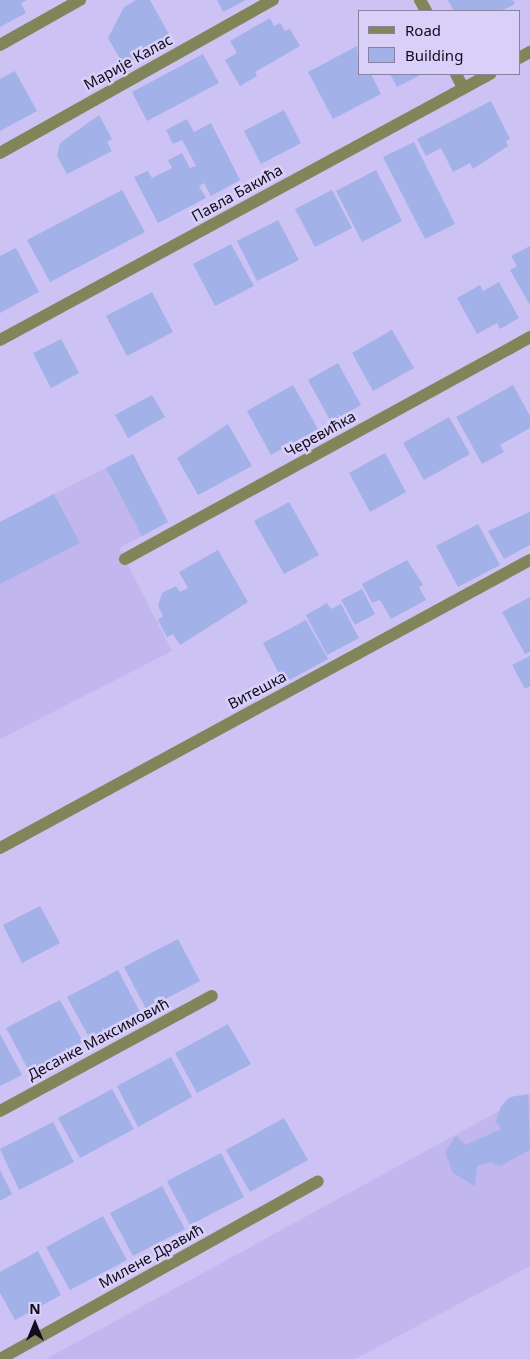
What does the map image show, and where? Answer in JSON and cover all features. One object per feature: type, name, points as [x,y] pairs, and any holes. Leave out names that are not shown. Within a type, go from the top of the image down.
[{"type":"street","points":[[0,45],[80,0]]},
{"type":"street","name":"Марије Калас","points":[[0,153],[273,0]]},
{"type":"street","points":[[456,75],[463,88]]},
{"type":"street","name":"Павла Бакића","points":[[0,340],[488,75]]},
{"type":"street","name":"Черевићка","points":[[125,559],[530,337]]},
{"type":"street","name":"Витешка","points":[[0,848],[530,560]]},
{"type":"street","name":"Десанке Максимовић","points":[[0,1111],[212,996]]},
{"type":"street","name":"Милене Дравић","points":[[0,1359],[318,1181]]},
{"type":"shaded area","points":[[133,454],[168,522],[119,548],[172,651],[0,739],[0,522]]},
{"type":"shaded area","points":[[530,1094],[530,1266],[355,1359],[46,1359]]},
{"type":"building","points":[[0,0],[27,0],[21,3],[26,13],[0,27]]},
{"type":"building","points":[[136,0],[150,0],[172,40],[124,66],[108,38],[124,7]]},
{"type":"building","points":[[217,0],[246,0],[223,12]]},
{"type":"building","points":[[448,0],[513,0],[515,4],[503,10],[453,10]]},
{"type":"building","points":[[270,18],[274,26],[280,23],[285,31],[290,29],[300,46],[255,72],[257,76],[240,86],[225,60],[237,53],[230,41]]},
{"type":"building","points":[[357,46],[358,75],[372,75],[381,94],[333,119],[308,72]]},
{"type":"building","points":[[203,54],[219,83],[147,121],[132,92]]},
{"type":"building","points":[[15,71],[37,111],[0,131],[0,79]]},
{"type":"building","points":[[391,75],[420,75],[397,87]]},
{"type":"building","points":[[491,101],[510,139],[506,141],[508,146],[473,169],[470,163],[453,172],[441,148],[426,156],[417,139]]},
{"type":"building","points":[[284,110],[301,143],[261,164],[244,131]]},
{"type":"building","points":[[99,115],[112,139],[107,142],[112,151],[67,174],[57,156],[60,143]]},
{"type":"building","points":[[187,119],[194,132],[211,123],[240,180],[211,196],[204,183],[199,186],[206,198],[158,223],[134,177],[148,171],[152,178],[172,168],[168,160],[182,153],[190,168],[196,166],[182,140],[173,144],[166,130]]},
{"type":"building","points":[[414,142],[455,224],[425,239],[383,157]]},
{"type":"building","points":[[376,170],[402,221],[362,242],[336,191]]},
{"type":"building","points":[[122,190],[145,232],[50,282],[27,240]]},
{"type":"building","points":[[332,190],[352,228],[315,247],[295,209]]},
{"type":"building","points":[[278,220],[299,260],[257,281],[237,241]]},
{"type":"building","points":[[231,244],[254,286],[215,306],[193,264]]},
{"type":"building","points":[[530,246],[530,305],[510,270],[517,266],[511,256]]},
{"type":"building","points":[[16,248],[39,292],[0,313],[0,256]]},
{"type":"building","points":[[499,282],[519,318],[500,329],[497,323],[477,334],[457,298],[480,285],[483,291]]},
{"type":"building","points":[[152,292],[173,332],[127,356],[106,316]]},
{"type":"building","points":[[392,330],[414,368],[373,391],[352,353]]},
{"type":"building","points":[[61,339],[79,373],[51,388],[33,353]]},
{"type":"building","points":[[338,363],[361,405],[331,422],[308,380]]},
{"type":"building","points":[[293,385],[318,429],[271,455],[247,411]]},
{"type":"building","points":[[513,385],[530,416],[530,428],[500,445],[504,452],[482,464],[456,417]]},
{"type":"building","points":[[152,395],[165,417],[128,438],[115,415]]},
{"type":"building","points":[[449,417],[470,454],[424,480],[403,443]]},
{"type":"building","points":[[228,424],[252,466],[198,495],[177,458]]},
{"type":"building","points":[[385,453],[406,492],[370,512],[349,473]]},
{"type":"building","points":[[133,454],[168,522],[142,536],[106,468]]},
{"type":"building","points":[[54,494],[80,543],[0,584],[0,522]]},
{"type":"building","points":[[289,502],[319,555],[284,574],[254,521]]},
{"type":"building","points":[[530,512],[530,545],[504,559],[488,531]]},
{"type":"building","points":[[478,524],[500,565],[458,587],[436,546]]},
{"type":"building","points":[[218,550],[248,602],[180,645],[173,634],[167,637],[158,620],[163,616],[158,606],[162,593],[176,586],[180,592],[188,588],[179,572]]},
{"type":"building","points":[[407,560],[423,585],[419,587],[426,600],[391,619],[380,600],[372,603],[362,584]]},
{"type":"building","points":[[362,589],[375,614],[355,625],[341,600]]},
{"type":"building","points":[[530,597],[530,652],[525,654],[502,612]]},
{"type":"building","points":[[327,603],[331,609],[341,604],[359,638],[327,655],[306,615]]},
{"type":"building","points":[[306,620],[328,659],[284,683],[263,643]]},
{"type":"building","points":[[530,656],[530,686],[525,689],[512,665]]},
{"type":"building","points":[[40,906],[60,943],[22,963],[3,925]]},
{"type":"building","points":[[178,939],[200,981],[146,1009],[124,967]]},
{"type":"building","points":[[118,970],[140,1012],[90,1039],[67,997]]},
{"type":"building","points":[[60,1000],[83,1042],[29,1071],[6,1028]]},
{"type":"building","points":[[228,1024],[251,1064],[197,1093],[175,1053]]},
{"type":"building","points":[[0,1034],[22,1075],[0,1086]]},
{"type":"building","points":[[171,1057],[192,1097],[138,1127],[117,1086]]},
{"type":"building","points":[[112,1089],[134,1129],[80,1158],[58,1118]]},
{"type":"building","points":[[528,1094],[530,1150],[500,1166],[491,1162],[477,1166],[475,1186],[453,1173],[445,1152],[456,1136],[466,1145],[501,1129],[496,1122],[501,1106],[510,1097]]},
{"type":"building","points":[[284,1118],[308,1160],[250,1192],[226,1150]]},
{"type":"building","points":[[53,1122],[74,1162],[19,1190],[0,1149]]},
{"type":"building","points":[[221,1153],[244,1197],[190,1225],[167,1181]]},
{"type":"building","points":[[0,1170],[12,1194],[0,1201]]},
{"type":"building","points":[[162,1186],[185,1229],[133,1256],[110,1213]]},
{"type":"building","points":[[103,1216],[127,1260],[70,1290],[46,1247]]},
{"type":"building","points":[[38,1251],[61,1295],[15,1320],[0,1293],[0,1272]]}]
